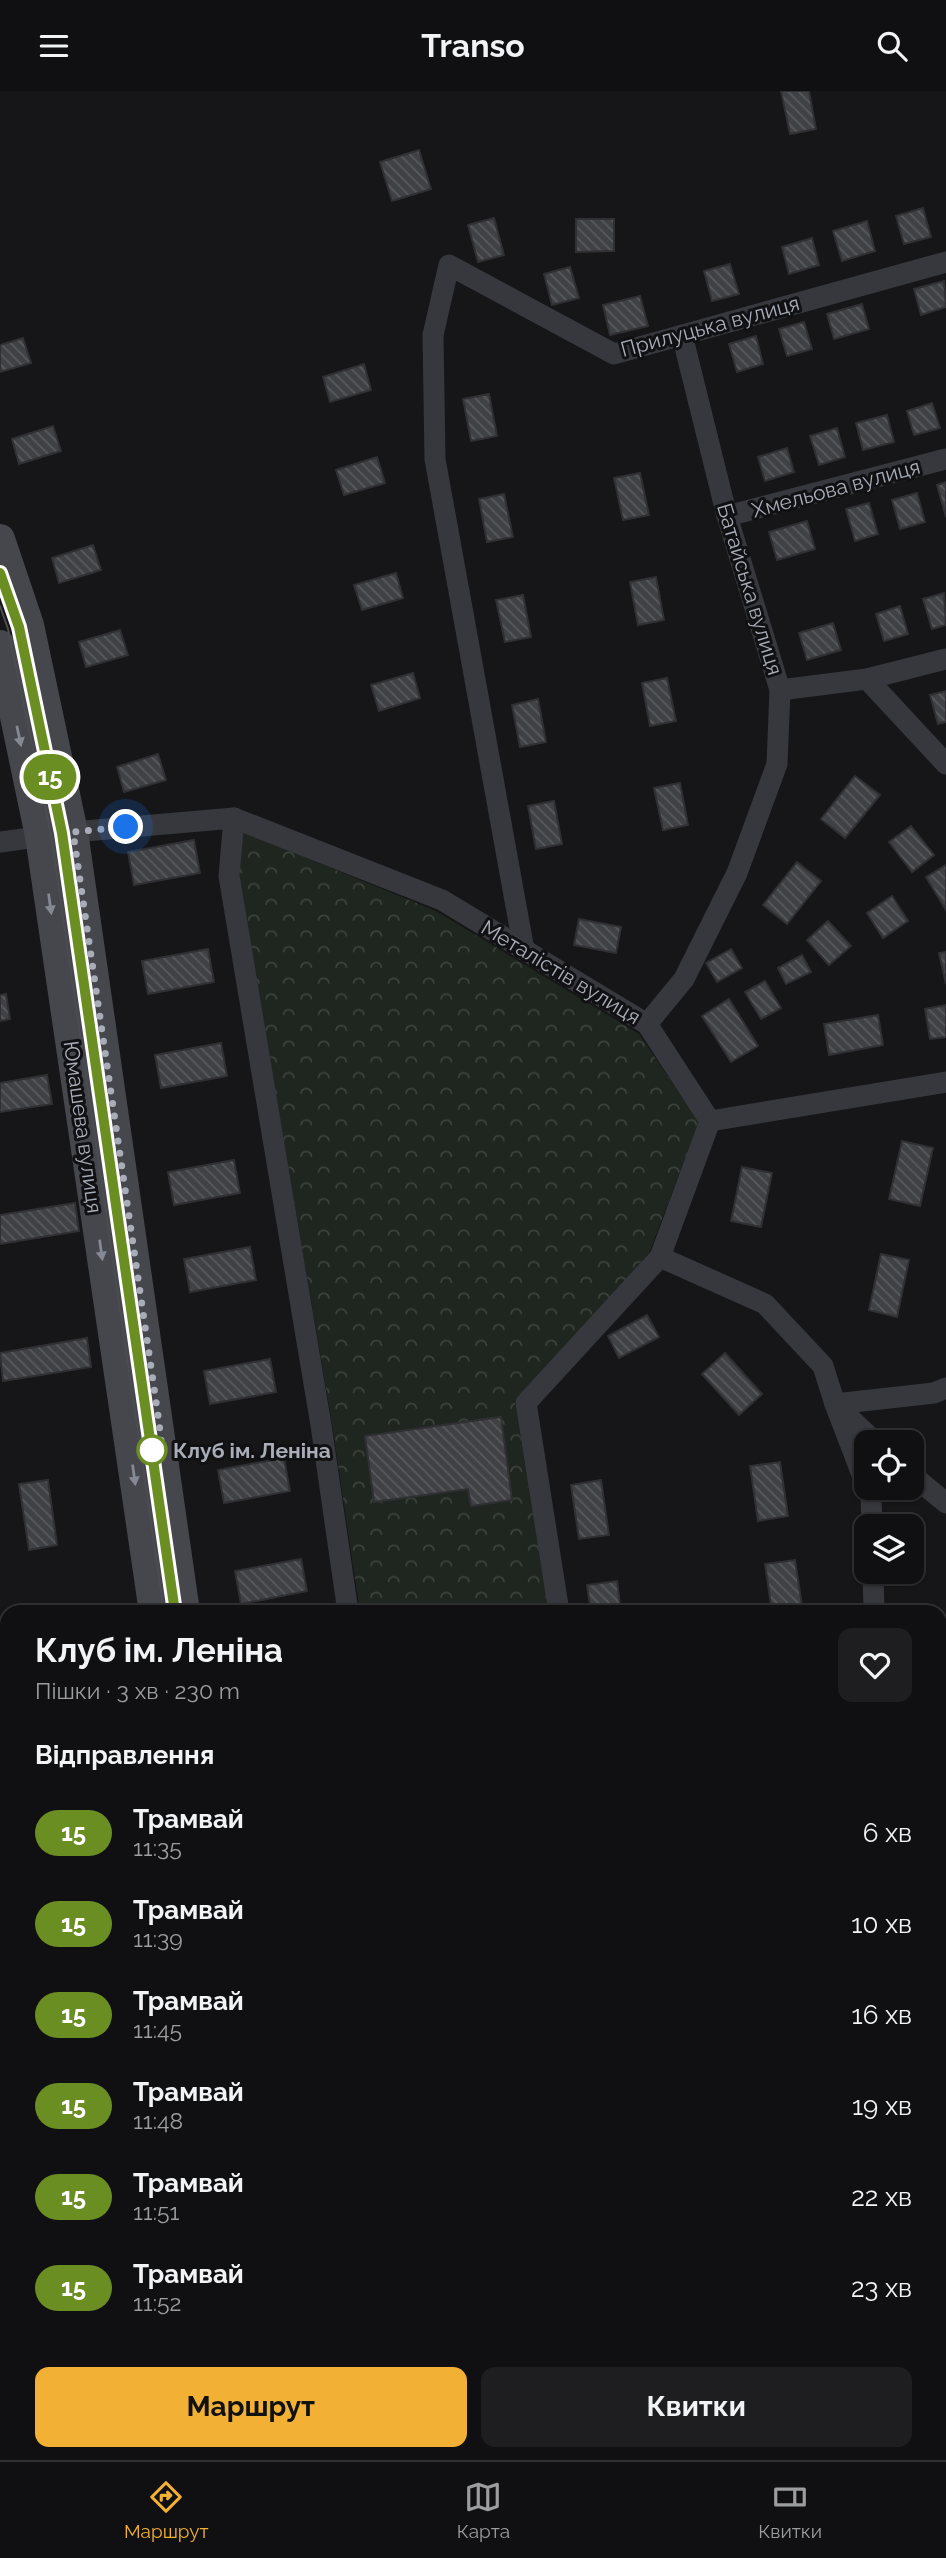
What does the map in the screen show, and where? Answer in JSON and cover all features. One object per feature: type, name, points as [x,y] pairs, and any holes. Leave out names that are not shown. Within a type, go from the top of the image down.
[{"type":"main road","name":"Юмашева вулиця","points":[[0,539],[29,625],[73,832],[184,1605]]},
{"type":"main road","name":"Юмашева вулиця","points":[[0,645],[40,836],[152,1605]]},
{"type":"street","name":"Прилуцька вулиця","points":[[524,950],[435,459],[433,335],[450,265],[614,354],[946,262]]},
{"type":"street","name":"Батайська вулиця","points":[[647,1024],[684,979],[737,873],[777,764],[780,690],[727,516],[682,335]]},
{"type":"street","name":"Хмельова вулиця","points":[[727,516],[946,459]]},
{"type":"street","points":[[780,690],[867,679],[946,659]]},
{"type":"street","points":[[867,679],[946,764]]},
{"type":"street","name":"Металістів вулиця","points":[[234,818],[442,900],[647,1024],[710,1121]]},
{"type":"street","points":[[0,842],[73,832],[234,818],[229,876],[317,1399],[347,1605]]},
{"type":"street","points":[[558,1605],[526,1403],[660,1257],[710,1121],[946,1082]]},
{"type":"street","points":[[660,1257],[765,1304],[823,1366],[854,1453]]},
{"type":"street","points":[[835,1404],[934,1393],[946,1388]]},
{"type":"street","points":[[835,1404],[862,1430]]},
{"type":"street","points":[[924,1485],[946,1503]]},
{"type":"street","points":[[873,1584],[874,1605]]},
{"type":"green space","points":[[243,832],[436,911],[639,1034],[699,1122],[649,1253],[515,1403],[548,1605],[359,1605],[332,1424],[239,878]]},
{"type":"building","points":[[781,91],[809,91],[816,129],[790,134]]},
{"type":"building","points":[[419,150],[431,189],[392,201],[380,162]]},
{"type":"building","points":[[923,208],[931,237],[904,244],[896,216]]},
{"type":"building","points":[[494,218],[504,255],[478,262],[468,225]]},
{"type":"building","points":[[576,219],[614,219],[614,251],[576,252]]},
{"type":"building","points":[[867,221],[875,251],[842,261],[833,231]]},
{"type":"building","points":[[812,238],[819,265],[789,274],[782,247]]},
{"type":"building","points":[[730,264],[739,294],[712,301],[704,271]]},
{"type":"building","points":[[570,267],[579,298],[552,305],[544,274]]},
{"type":"building","points":[[944,281],[946,307],[921,315],[914,289]]},
{"type":"building","points":[[640,296],[648,326],[610,335],[603,305]]},
{"type":"building","points":[[862,304],[869,329],[834,339],[827,314]]},
{"type":"building","points":[[804,322],[812,349],[787,356],[779,329]]},
{"type":"building","points":[[756,336],[763,364],[737,372],[729,344]]},
{"type":"building","points":[[23,338],[31,363],[0,372],[0,345]]},
{"type":"building","points":[[364,364],[371,390],[330,402],[323,377]]},
{"type":"building","points":[[489,394],[497,436],[471,441],[463,399]]},
{"type":"building","points":[[932,403],[940,428],[914,435],[907,411]]},
{"type":"building","points":[[887,415],[894,442],[863,450],[856,423]]},
{"type":"building","points":[[53,426],[61,451],[19,464],[12,439]]},
{"type":"building","points":[[837,428],[845,457],[819,465],[810,436]]},
{"type":"building","points":[[787,448],[794,472],[765,481],[758,457]]},
{"type":"building","points":[[377,457],[385,483],[344,495],[336,470]]},
{"type":"building","points":[[640,473],[649,515],[623,520],[614,478]]},
{"type":"building","points":[[946,482],[946,517],[937,485]]},
{"type":"building","points":[[917,493],[925,522],[900,529],[892,500]]},
{"type":"building","points":[[504,494],[513,537],[487,542],[479,499]]},
{"type":"building","points":[[869,503],[878,534],[855,541],[846,509]]},
{"type":"building","points":[[807,521],[815,549],[777,560],[769,532]]},
{"type":"building","points":[[93,545],[101,570],[59,583],[52,558]]},
{"type":"building","points":[[396,573],[403,598],[362,610],[354,585]]},
{"type":"building","points":[[656,577],[664,620],[638,625],[630,582]]},
{"type":"building","points":[[944,593],[946,625],[932,629],[923,599]]},
{"type":"building","points":[[523,595],[531,637],[505,642],[496,600]]},
{"type":"building","points":[[900,606],[908,634],[884,641],[876,614]]},
{"type":"building","points":[[833,623],[841,650],[807,660],[799,633]]},
{"type":"building","points":[[120,630],[128,655],[86,667],[79,642]]},
{"type":"building","points":[[413,673],[420,698],[379,711],[371,685]]},
{"type":"building","points":[[667,678],[676,721],[650,726],[642,683]]},
{"type":"building","points":[[946,691],[946,722],[938,724],[930,695]]},
{"type":"building","points":[[538,699],[546,742],[520,747],[512,705]]},
{"type":"building","points":[[158,754],[166,780],[124,792],[117,767]]},
{"type":"building","points":[[855,776],[880,795],[845,838],[821,819]]},
{"type":"building","points":[[680,783],[688,825],[663,830],[654,788]]},
{"type":"building","points":[[554,801],[562,844],[536,849],[528,806]]},
{"type":"building","points":[[911,826],[934,855],[912,872],[889,842]]},
{"type":"building","points":[[194,840],[200,873],[134,885],[128,852]]},
{"type":"building","points":[[797,862],[821,881],[787,924],[763,905]]},
{"type":"building","points":[[946,865],[946,910],[926,877]]},
{"type":"building","points":[[892,896],[908,921],[883,938],[867,913]]},
{"type":"building","points":[[579,919],[621,927],[616,953],[574,945]]},
{"type":"building","points":[[828,921],[851,946],[829,965],[807,940]]},
{"type":"building","points":[[208,949],[214,982],[148,994],[142,961]]},
{"type":"building","points":[[731,949],[742,968],[717,982],[706,963]]},
{"type":"building","points":[[946,952],[946,984],[939,953]]},
{"type":"building","points":[[802,955],[811,972],[786,984],[778,968]]},
{"type":"building","points":[[765,981],[781,1008],[761,1019],[745,992]]},
{"type":"building","points":[[6,994],[10,1019],[0,1021],[0,995]]},
{"type":"building","points":[[729,999],[758,1046],[731,1062],[702,1016]]},
{"type":"building","points":[[946,1005],[946,1037],[930,1039],[925,1009]]},
{"type":"building","points":[[878,1015],[883,1045],[829,1055],[824,1024]]},
{"type":"building","points":[[221,1043],[227,1076],[161,1088],[155,1055]]},
{"type":"building","points":[[47,1075],[52,1104],[0,1112],[0,1083]]},
{"type":"building","points":[[902,1141],[933,1148],[920,1206],[889,1199]]},
{"type":"building","points":[[234,1160],[240,1193],[174,1205],[168,1172]]},
{"type":"building","points":[[742,1167],[772,1173],[761,1227],[731,1221]]},
{"type":"building","points":[[75,1203],[79,1231],[0,1244],[0,1215]]},
{"type":"building","points":[[250,1247],[256,1280],[190,1292],[184,1259]]},
{"type":"building","points":[[881,1254],[909,1260],[897,1317],[869,1310]]},
{"type":"building","points":[[647,1315],[659,1337],[619,1358],[608,1336]]},
{"type":"building","points":[[87,1338],[91,1367],[3,1381],[0,1353]]},
{"type":"building","points":[[725,1353],[762,1394],[739,1415],[702,1374]]},
{"type":"building","points":[[270,1359],[276,1392],[210,1404],[204,1371]]},
{"type":"building","points":[[501,1417],[512,1500],[471,1506],[468,1489],[374,1502],[365,1436]]},
{"type":"building","points":[[284,1458],[290,1491],[224,1503],[218,1470]]},
{"type":"building","points":[[780,1462],[788,1516],[758,1521],[750,1466]]},
{"type":"building","points":[[48,1480],[57,1545],[29,1550],[19,1484]]},
{"type":"building","points":[[601,1480],[609,1535],[579,1539],[571,1485]]},
{"type":"building","points":[[301,1559],[307,1591],[241,1604],[235,1571]]},
{"type":"building","points":[[795,1560],[802,1605],[771,1605],[765,1564]]},
{"type":"building","points":[[617,1581],[620,1605],[590,1605],[587,1585]]},
{"type":"tram line","points":[[0,573],[19,627],[62,833],[174,1605]]},
{"type":"tram line","name":"15","points":[[0,573],[19,627],[62,833],[174,1605]]},
{"type":"tram line","points":[[0,606],[8,629],[51,835],[163,1605]]},
{"type":"place","name":"Клуб ім. Леніна","points":[[152,1450]]},
{"type":"route","points":[[126,827],[73,832],[159,1422],[162,1449],[152,1450]]}]
